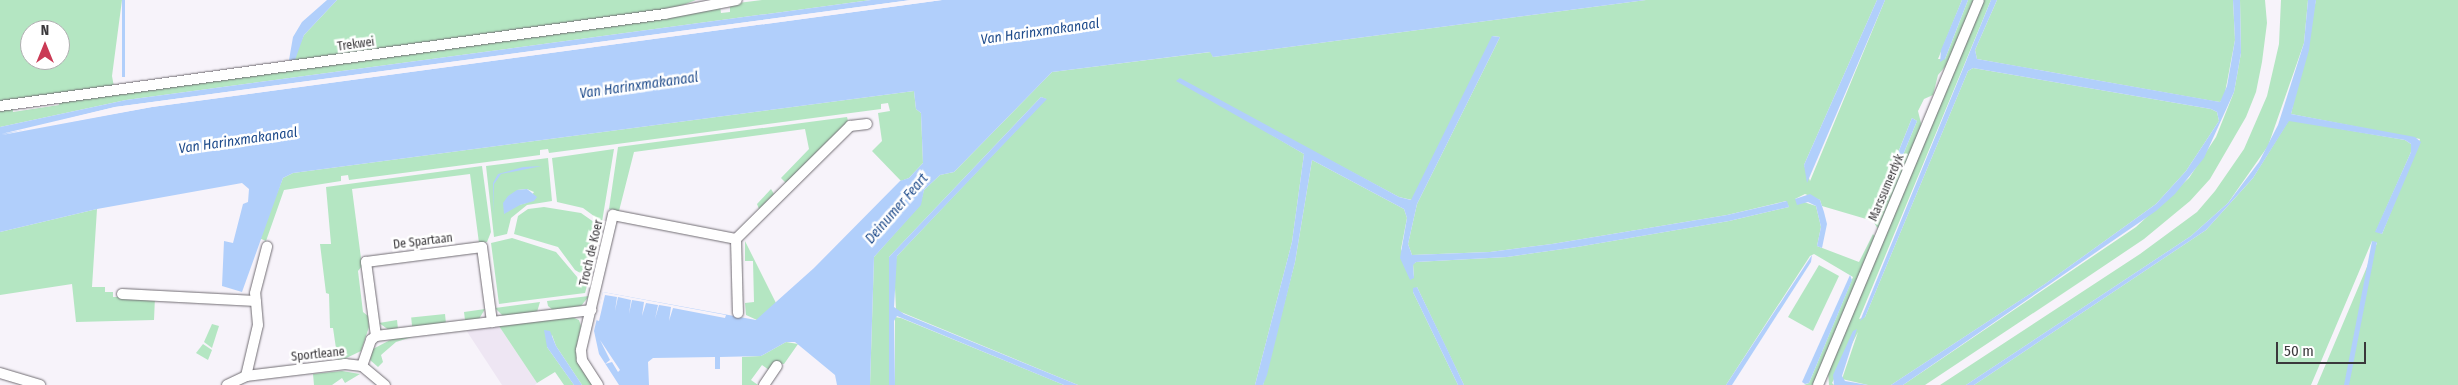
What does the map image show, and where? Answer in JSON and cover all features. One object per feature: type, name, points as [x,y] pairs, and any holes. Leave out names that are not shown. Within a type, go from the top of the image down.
[{"type":"street","name":"Trekwei","points":[[0,106],[665,14],[710,2],[737,0]]},
{"type":"street","name":"Marssumerdyk","points":[[1818,385],[1979,0]]},
{"type":"street","points":[[738,313],[736,239],[850,126],[867,124]]},
{"type":"street","name":"Troch de Koer","points":[[598,385],[581,356],[613,215],[736,239]]},
{"type":"street","points":[[246,376],[258,325],[256,285],[267,247]]},
{"type":"street","name":"De Spartaan","points":[[376,336],[366,262],[482,247],[492,322]]},
{"type":"street","points":[[122,294],[256,301]]},
{"type":"street","points":[[362,366],[371,340],[376,336],[591,310]]},
{"type":"street","name":"Sportleane","points":[[227,385],[246,376],[344,364],[362,366],[385,385]]},
{"type":"street","points":[[764,385],[777,366]]},
{"type":"street","points":[[0,373],[40,385]]},
{"type":"shaded area","points":[[499,326],[537,383],[535,385],[502,385],[466,330]]},
{"type":"green space","points":[[0,0],[122,0],[112,76],[114,87],[0,102]]},
{"type":"green space","points":[[337,0],[696,0],[665,12],[292,61],[304,35]]},
{"type":"green space","points":[[762,0],[871,0],[126,100],[0,127],[0,109],[13,107],[13,112],[59,105],[59,101],[720,6],[721,13],[730,12],[730,4]]},
{"type":"green space","points":[[1646,0],[1877,0],[1804,165],[1810,181],[1885,0],[1962,0],[1938,59],[1945,59],[1968,0],[1975,0],[1950,61],[1938,75],[1933,95],[1924,99],[1918,111],[1922,127],[1878,229],[1873,221],[1822,206],[1820,200],[1805,194],[1795,199],[1816,206],[1821,227],[1817,246],[1859,262],[1873,234],[1876,238],[1815,385],[1804,385],[1809,383],[1853,277],[1814,254],[1810,256],[1726,385],[1464,385],[1417,287],[1413,292],[1458,385],[1263,385],[1295,262],[1312,160],[1404,209],[1407,218],[1401,249],[1414,278],[1413,264],[1416,262],[1507,257],[1577,247],[1729,221],[1789,207],[1786,201],[1727,215],[1552,244],[1490,252],[1412,255],[1408,244],[1417,204],[1500,37],[1493,36],[1412,200],[1399,197],[1177,79],[1304,154],[1292,242],[1255,385],[1078,385],[896,310],[894,265],[897,256],[1046,99],[1041,97],[889,257],[889,385],[870,385],[874,257],[920,205],[924,190],[940,175],[954,172],[1052,72],[1211,52],[1213,57]],"holes":[[[1912,118],[1917,121],[1881,208],[1876,207]]]},
{"type":"green space","points":[[1982,0],[1991,0],[1859,319],[1865,317],[1968,71],[1973,68],[2211,109],[2217,112],[2219,121],[2186,171],[2156,204],[2045,284],[1891,385],[1868,385],[1842,379],[1858,332],[1832,383],[1834,385],[1829,385],[1828,372]]},
{"type":"green space","points":[[1997,0],[2233,0],[2235,40],[2224,98],[2220,102],[2213,101],[1977,59],[1975,50]]},
{"type":"green space","points":[[2240,0],[2265,0],[2267,23],[2262,62],[2256,92],[2246,117],[2210,179],[2190,201],[2144,239],[2086,278],[1925,385],[1903,385],[2136,227],[2189,178],[2216,137],[2234,92],[2241,53]]},
{"type":"green space","points":[[2281,0],[2308,0],[2304,43],[2268,146],[2228,203],[2191,236],[1966,385],[1940,385],[2140,254],[2197,212],[2215,191],[2244,149],[2267,96],[2279,44]]},
{"type":"green space","points":[[2316,0],[2458,0],[2458,385],[2317,385],[2377,243],[2372,241],[2311,385],[1974,385],[2206,230],[2253,178],[2289,120],[2405,140],[2411,144],[2411,152],[2376,231],[2382,234],[2420,139],[2291,114]]},
{"type":"green space","points":[[914,91],[916,109],[921,113],[923,163],[909,178],[901,181],[872,151],[882,141],[878,113],[890,111],[888,103],[881,104],[881,109],[549,153],[548,149],[540,150],[540,155],[349,180],[348,175],[341,176],[341,181],[284,190],[266,241],[259,238],[283,178],[293,173]]},
{"type":"green space","points":[[847,117],[848,121],[786,183],[781,178],[809,149],[805,129],[634,152],[619,211],[609,209],[618,147]]},
{"type":"green space","points":[[614,149],[602,222],[583,208],[557,202],[552,158]]},
{"type":"green space","points":[[548,158],[552,201],[527,205],[511,218],[507,234],[494,237],[486,166]],"holes":[[[527,189],[534,192],[526,203],[519,205],[517,190]]]},
{"type":"green space","points":[[482,166],[491,232],[487,242],[479,243],[470,174],[352,189],[362,266],[358,271],[363,312],[368,316],[369,327],[361,351],[338,362],[333,328],[330,328],[329,294],[326,293],[320,244],[331,244],[326,187]]},
{"type":"green space","points":[[771,189],[774,194],[759,209],[757,204]]},
{"type":"green space","points":[[544,207],[581,213],[601,227],[589,278],[575,270],[558,247],[514,234],[518,216],[528,209]]},
{"type":"green space","points":[[97,209],[92,287],[105,287],[105,292],[113,292],[113,297],[155,297],[154,320],[76,322],[72,284],[0,295],[0,232]]},
{"type":"green space","points":[[512,238],[556,252],[578,278],[588,282],[585,293],[499,304],[491,243]]},
{"type":"green space","points":[[745,241],[776,303],[757,320],[746,315],[745,303],[754,302],[753,261],[745,261]]},
{"type":"green space","points":[[1819,265],[1839,276],[1813,331],[1788,317]]},
{"type":"green space","points":[[589,296],[581,306],[553,310],[548,306],[547,301]]},
{"type":"green space","points":[[540,302],[537,312],[503,316],[495,308]]},
{"type":"green space","points":[[485,309],[479,319],[465,320],[464,312]]},
{"type":"green space","points":[[445,314],[446,323],[412,327],[411,318]]},
{"type":"green space","points":[[572,317],[579,320],[581,326],[576,350],[577,362],[592,385],[582,385],[556,346],[552,335],[547,347],[574,385],[564,385],[555,372],[537,383],[499,326]]},
{"type":"green space","points":[[895,317],[901,318],[1064,385],[895,385]]},
{"type":"green space","points":[[397,320],[398,329],[389,330],[379,323]]},
{"type":"green space","points":[[212,324],[219,326],[212,348],[204,342]]},
{"type":"green space","points":[[412,337],[396,342],[381,355],[383,362],[378,367],[370,360],[373,349],[392,339]]},
{"type":"green space","points":[[786,342],[798,344],[784,364],[775,363],[769,370],[762,365],[751,380],[758,385],[742,385],[742,357],[761,356]]},
{"type":"green space","points":[[203,344],[212,350],[208,360],[196,353]]},
{"type":"green space","points":[[342,371],[360,374],[345,383],[342,378],[332,385],[314,385],[313,374]]},
{"type":"water","points":[[122,0],[125,0],[125,77],[122,77]]},
{"type":"water","points":[[327,0],[337,0],[304,35],[295,60],[289,60],[293,37],[302,22]]},
{"type":"water","points":[[871,0],[911,0],[115,107],[2,135],[152,107],[942,0],[1646,0],[1213,57],[1210,52],[1052,72],[954,172],[940,175],[924,190],[921,205],[874,257],[870,385],[837,385],[835,375],[795,342],[786,342],[761,356],[720,357],[720,369],[715,369],[715,357],[653,358],[648,362],[649,385],[619,385],[599,354],[594,331],[603,292],[756,320],[814,268],[900,181],[909,178],[923,163],[921,113],[916,109],[914,91],[293,173],[283,178],[242,292],[222,286],[224,241],[233,243],[243,204],[248,202],[249,189],[242,183],[97,209],[0,232],[0,127],[126,100]]},
{"type":"water","points":[[1877,0],[1885,0],[1807,183],[1804,165]]},
{"type":"water","points":[[1962,0],[1968,0],[1945,59],[1940,62],[1941,50]]},
{"type":"water","points":[[1991,0],[1997,0],[1975,50],[1977,59],[2220,102],[2227,86],[2235,40],[2233,0],[2240,0],[2241,53],[2234,92],[2204,158],[2175,194],[2156,211],[1903,385],[1891,385],[2045,284],[2156,204],[2186,171],[2219,121],[2217,112],[2211,109],[1973,68],[1968,71],[1865,317],[1860,321]]},
{"type":"water","points":[[2308,0],[2316,0],[2309,50],[2291,114],[2415,137],[2421,142],[2382,234],[2375,232],[2411,152],[2411,144],[2405,140],[2289,121],[2253,178],[2206,230],[1974,385],[1966,385],[2191,236],[2228,203],[2259,162],[2278,125],[2304,43]]},
{"type":"water","points":[[1492,36],[1500,37],[1417,204],[1408,244],[1412,255],[1490,252],[1552,244],[1727,215],[1787,201],[1789,207],[1729,221],[1577,247],[1507,257],[1416,262],[1413,265],[1414,278],[1410,280],[1400,258],[1407,218],[1404,209],[1312,160],[1295,262],[1267,375],[1263,385],[1255,385],[1292,242],[1304,154],[1176,81],[1180,78],[1399,197],[1411,200]]},
{"type":"water","points":[[1041,97],[1047,99],[897,256],[894,307],[904,314],[1078,385],[1064,385],[897,316],[894,321],[895,385],[889,385],[889,257]]},
{"type":"water","points":[[1912,118],[1917,121],[1881,208],[1876,208]]},
{"type":"water","points":[[542,166],[501,174],[494,184],[494,216],[493,183],[498,174],[523,167]]},
{"type":"water","points":[[527,189],[537,197],[534,201],[520,205],[504,214],[503,203],[508,196],[517,190]]},
{"type":"water","points":[[1810,194],[1820,200],[1827,224],[1822,248],[1817,246],[1821,227],[1816,206],[1808,202],[1797,205],[1795,199]]},
{"type":"water","points":[[2372,241],[2377,242],[2349,385],[2344,385]]},
{"type":"water","points":[[1812,255],[1811,262],[1732,385],[1726,385]]},
{"type":"water","points":[[1850,275],[1852,280],[1809,383],[1805,384],[1802,382]]},
{"type":"water","points":[[1417,287],[1464,385],[1458,385],[1413,292],[1413,288]]},
{"type":"water","points":[[1857,329],[1842,376],[1845,381],[1868,385],[1834,385],[1833,375],[1853,331]]},
{"type":"water","points":[[544,330],[550,331],[556,346],[582,385],[574,385],[547,347]]},
{"type":"pier","points":[[911,0],[942,0],[152,107],[1,134],[115,107]]},
{"type":"pier","points":[[603,292],[726,315],[725,318],[673,308],[669,321],[671,307],[659,305],[655,319],[658,305],[646,303],[642,316],[644,302],[632,300],[629,314],[631,300],[618,297],[615,311],[617,297],[605,295],[599,321],[596,320]]},
{"type":"pier","points":[[600,340],[620,370],[618,372],[612,362],[605,364],[610,360]]},
{"type":"water label","name":"Van Harinxmakanaal","points":[[1040,32]]},
{"type":"water label","name":"Van Harinxmakanaal","points":[[639,86]]},
{"type":"water label","name":"Van Harinxmakanaal","points":[[238,141]]},
{"type":"water label","name":"Deinumer Feart","points":[[897,209]]}]
